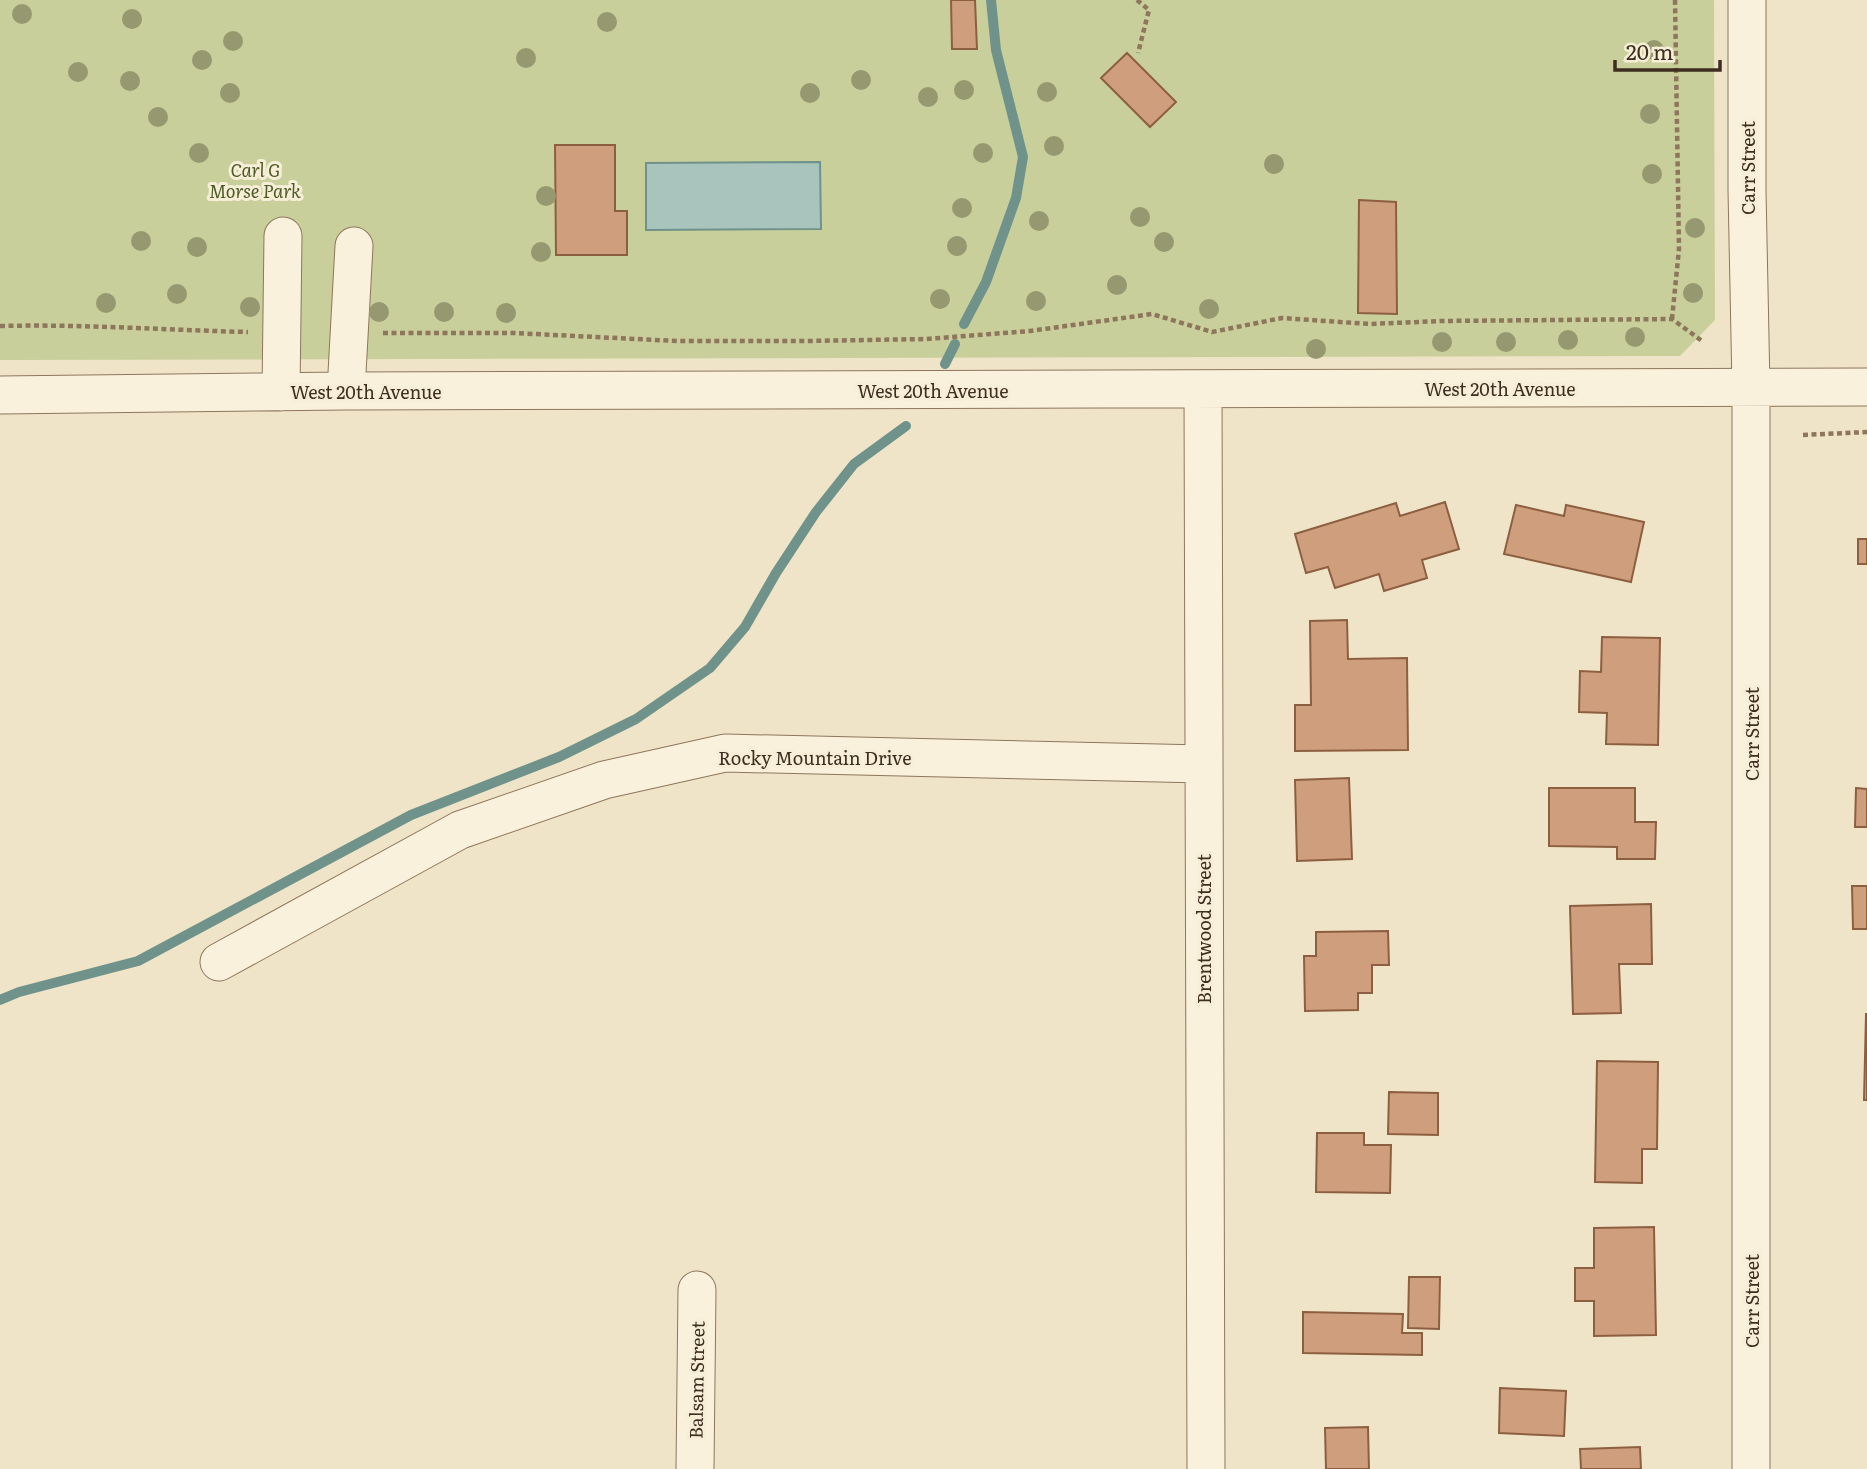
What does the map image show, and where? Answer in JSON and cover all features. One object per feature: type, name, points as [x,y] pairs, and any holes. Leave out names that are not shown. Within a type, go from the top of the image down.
[{"type":"street","name":"Carr Street","points":[[1747,0],[1751,387],[1751,1469]]},
{"type":"street","points":[[281,392],[283,236]]},
{"type":"street","points":[[346,391],[354,246]]},
{"type":"street","name":"West 20th Avenue","points":[[0,395],[346,391],[1867,387]]},
{"type":"street","name":"Brentwood Street","points":[[1203,389],[1206,1469]]},
{"type":"street","name":"Rocky Mountain Drive","points":[[219,962],[460,830],[604,780],[724,753],[1203,764]]},
{"type":"street","name":"Balsam Street","points":[[695,1469],[697,1290]]},
{"type":"path","points":[[1137,0],[1149,10],[1138,53]]},
{"type":"path","points":[[1672,319],[1679,249],[1675,0]]},
{"type":"path","points":[[349,333],[513,333],[677,341],[926,339],[1030,331],[1152,314],[1212,332],[1282,318],[1370,324],[1672,319],[1702,341]]},
{"type":"path","points":[[0,326],[56,324],[282,332]]},
{"type":"path","points":[[1803,435],[1867,432]]},
{"type":"green space","name":"Carl G Morse Park","points":[[0,0],[1714,0],[1715,320],[1680,356],[0,360]]},
{"type":"water","points":[[820,162],[821,229],[646,230],[646,163]]},
{"type":"building","points":[[951,0],[975,0],[977,49],[952,49]]},
{"type":"building","points":[[1127,53],[1176,102],[1150,127],[1101,78]]},
{"type":"building","points":[[555,145],[615,145],[615,211],[627,211],[627,255],[556,255]]},
{"type":"building","points":[[1359,200],[1396,202],[1397,314],[1358,313]]},
{"type":"building","points":[[1445,502],[1459,549],[1422,560],[1427,578],[1384,591],[1379,574],[1335,588],[1328,567],[1306,573],[1295,534],[1396,503],[1400,516]]},
{"type":"building","points":[[1516,505],[1564,516],[1566,505],[1644,522],[1631,582],[1504,554]]},
{"type":"building","points":[[1858,539],[1867,539],[1867,564],[1858,564]]},
{"type":"building","points":[[1347,620],[1348,659],[1407,658],[1408,750],[1295,751],[1295,705],[1311,705],[1310,621]]},
{"type":"building","points":[[1602,637],[1660,638],[1658,745],[1606,744],[1607,713],[1579,712],[1580,671],[1601,672]]},
{"type":"building","points":[[1349,778],[1352,859],[1297,861],[1295,780]]},
{"type":"building","points":[[1549,788],[1635,788],[1635,822],[1656,822],[1655,859],[1617,859],[1617,847],[1549,846]]},
{"type":"building","points":[[1856,788],[1867,789],[1867,827],[1855,827]]},
{"type":"building","points":[[1852,886],[1867,886],[1867,929],[1853,929]]},
{"type":"building","points":[[1651,904],[1652,964],[1619,964],[1621,1013],[1573,1014],[1570,906]]},
{"type":"building","points":[[1388,931],[1389,965],[1372,965],[1372,993],[1358,993],[1358,1010],[1305,1011],[1304,956],[1316,956],[1316,932]]},
{"type":"building","points":[[1866,1014],[1867,1100],[1864,1100]]},
{"type":"building","points":[[1597,1061],[1658,1062],[1657,1149],[1642,1149],[1642,1183],[1595,1182]]},
{"type":"building","points":[[1389,1092],[1438,1093],[1438,1135],[1388,1134]]},
{"type":"building","points":[[1317,1133],[1364,1133],[1364,1145],[1391,1145],[1390,1193],[1316,1192]]},
{"type":"building","points":[[1654,1227],[1656,1335],[1594,1336],[1594,1301],[1575,1301],[1575,1268],[1594,1268],[1594,1228]]},
{"type":"building","points":[[1409,1277],[1440,1277],[1439,1329],[1408,1328]]},
{"type":"building","points":[[1303,1312],[1403,1314],[1402,1333],[1422,1333],[1422,1355],[1303,1353]]},
{"type":"building","points":[[1500,1388],[1566,1391],[1564,1436],[1499,1433]]},
{"type":"building","points":[[1368,1427],[1369,1469],[1326,1469],[1325,1428]]},
{"type":"building","points":[[1640,1447],[1641,1469],[1581,1469],[1580,1449]]},
{"type":"waterway","points":[[964,324],[986,282],[1016,198],[1023,157],[996,50],[991,0]]},
{"type":"waterway","points":[[945,364],[955,344]]},
{"type":"waterway","points":[[0,1000],[19,992],[138,961],[411,815],[559,757],[636,719],[710,668],[745,627],[816,512],[854,464],[906,426]]}]
